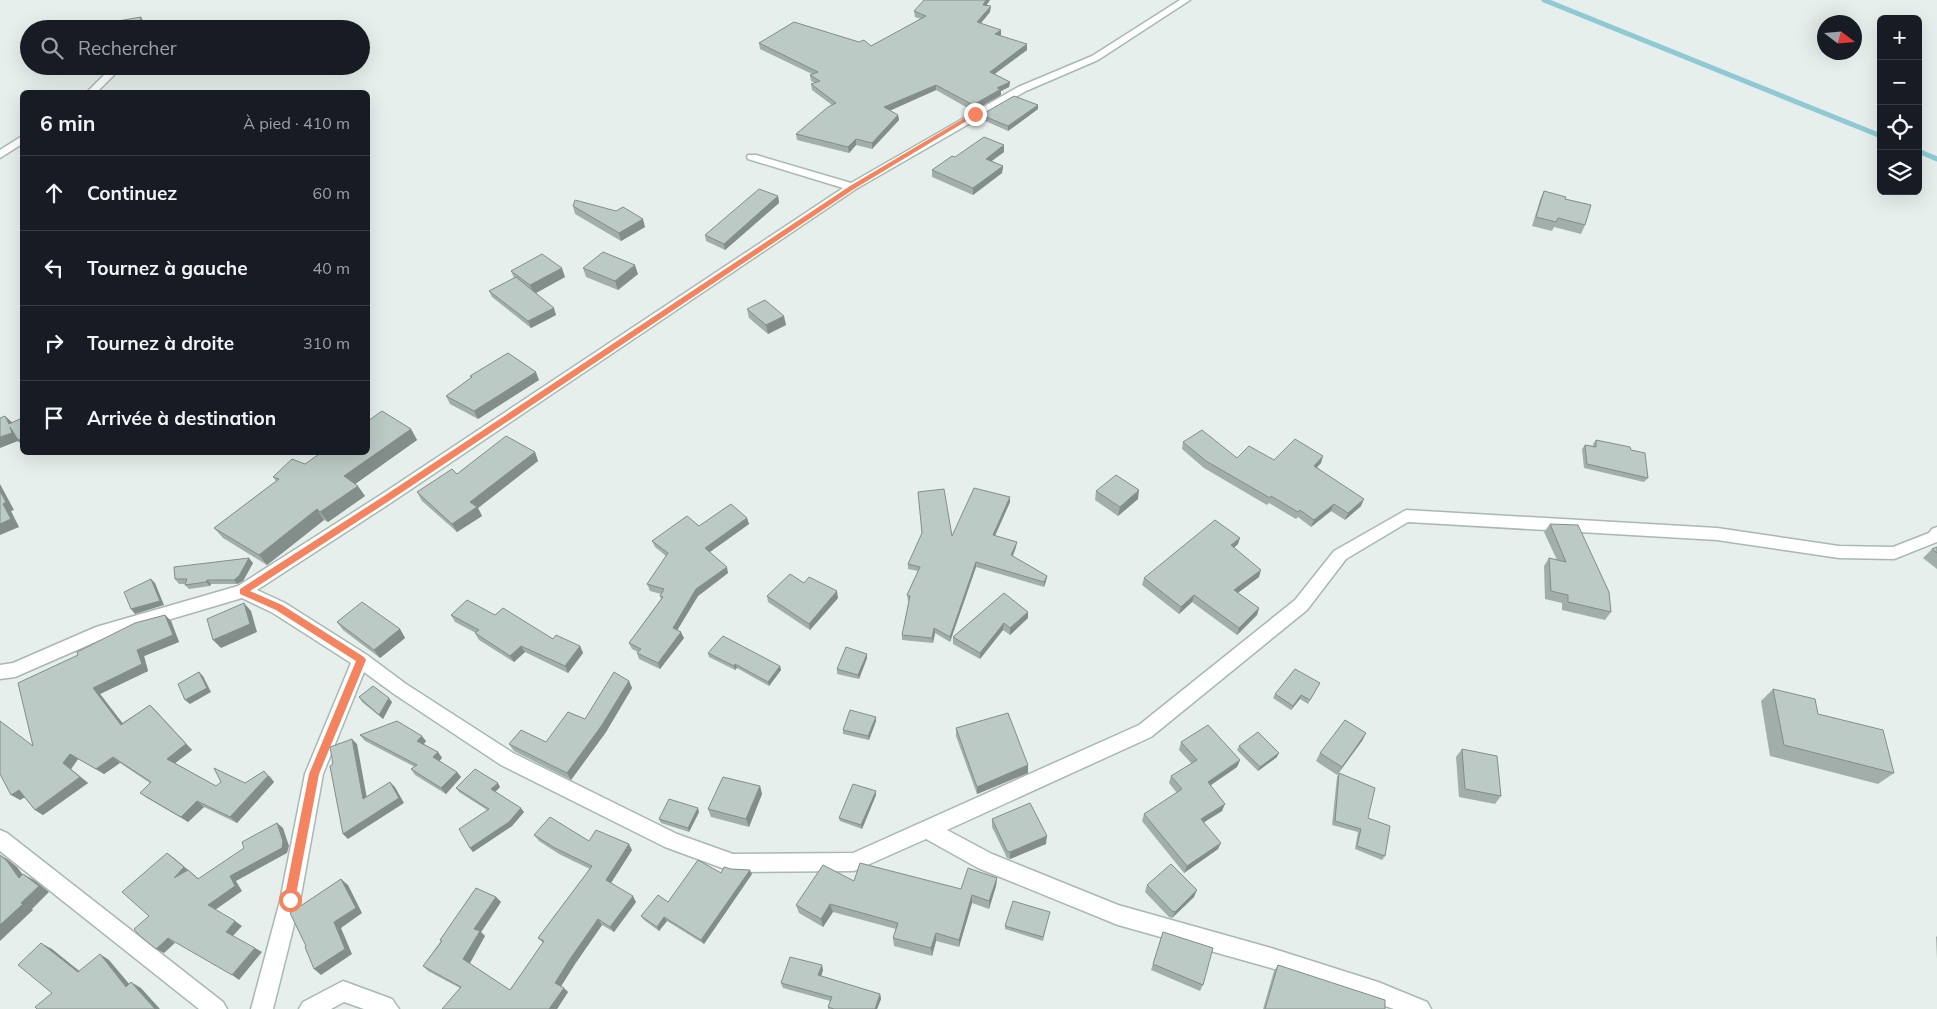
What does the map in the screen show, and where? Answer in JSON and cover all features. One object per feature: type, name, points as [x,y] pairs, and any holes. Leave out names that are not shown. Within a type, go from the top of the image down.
[{"type":"street","points":[[0,672],[16,670],[96,634],[243,591],[386,498],[852,187],[1022,89],[1095,58],[1186,0]]},
{"type":"street","points":[[94,90],[109,75]]},
{"type":"street","points":[[0,155],[20,140]]},
{"type":"street","points":[[752,157],[852,187]]},
{"type":"street","points":[[243,591],[279,608],[361,660],[400,689],[507,759],[672,841],[733,863],[854,862],[1145,731],[1301,605],[1340,555],[1406,516],[1718,534],[1839,552],[1894,553],[1934,537],[1937,534]]},
{"type":"street","points":[[262,1009],[290,900],[314,774],[361,660]]},
{"type":"street","points":[[927,829],[985,861],[1118,914],[1280,961],[1378,992],[1420,1009]]},
{"type":"street","points":[[0,838],[216,1009]]},
{"type":"street","points":[[310,1009],[343,991],[385,1006],[388,1009]]},
{"type":"building","points":[[924,0],[986,0],[983,5],[991,6],[977,22],[1001,30],[995,34],[1027,44],[990,72],[1010,82],[997,88],[1001,89],[973,105],[936,85],[884,107],[898,115],[872,143],[856,139],[848,147],[796,134],[828,107],[836,103],[811,84],[820,81],[810,75],[818,72],[759,43],[794,22],[859,42],[864,40],[871,46],[926,16],[914,11]]},
{"type":"building","points":[[141,17],[140,20],[124,20]]},
{"type":"building","points":[[1014,96],[1038,105],[1008,126],[981,115]]},
{"type":"building","points":[[984,137],[1004,145],[986,159],[1003,166],[973,188],[932,170],[952,156],[955,157]]},
{"type":"building","points":[[759,189],[778,196],[724,244],[705,235]]},
{"type":"building","points":[[1544,191],[1566,197],[1565,199],[1591,205],[1585,225],[1558,218],[1556,222],[1536,217]]},
{"type":"building","points":[[575,200],[616,211],[623,207],[643,219],[619,233],[573,206]]},
{"type":"building","points":[[603,252],[635,265],[615,281],[583,268]]},
{"type":"building","points":[[542,254],[562,268],[530,285],[511,271]]},
{"type":"building","points":[[516,277],[554,308],[528,321],[489,291]]},
{"type":"building","points":[[765,300],[784,316],[766,325],[747,309]]},
{"type":"building","points":[[508,353],[536,372],[474,411],[446,396],[472,377],[470,376]]},
{"type":"building","points":[[382,411],[411,429],[344,476],[358,486],[320,512],[317,509],[259,555],[214,528],[279,479],[273,477],[292,459],[305,464],[318,455],[370,455],[370,420]]},
{"type":"building","points":[[5,416],[9,424],[20,419],[20,439],[18,440],[10,427],[12,433],[0,437],[0,418]]},
{"type":"building","points":[[1202,430],[1237,458],[1249,446],[1274,460],[1295,439],[1323,456],[1314,466],[1364,499],[1348,513],[1334,504],[1314,520],[1300,510],[1298,512],[1271,496],[1270,498],[1206,461],[1183,442]]},
{"type":"building","points":[[506,436],[535,452],[470,502],[477,507],[452,524],[417,492],[452,469],[457,474]]},
{"type":"building","points":[[1596,440],[1630,447],[1631,450],[1645,453],[1648,478],[1587,464],[1585,445],[1596,447]]},
{"type":"building","points":[[1116,475],[1139,490],[1120,507],[1096,491]]},
{"type":"building","points":[[974,488],[1010,497],[993,535],[1017,542],[1011,555],[1047,576],[1044,582],[976,562],[950,637],[934,628],[932,638],[902,635],[910,596],[907,595],[920,567],[908,564],[922,533],[918,492],[944,489],[952,536]]},
{"type":"building","points":[[0,491],[6,502],[3,504],[11,519],[0,524]]},
{"type":"building","points":[[731,504],[747,518],[705,548],[727,567],[696,589],[673,628],[681,632],[658,663],[637,653],[641,649],[629,643],[663,597],[660,596],[664,589],[647,584],[668,553],[652,541],[687,516],[699,526]]},
{"type":"building","points":[[1215,520],[1240,538],[1231,545],[1261,570],[1234,590],[1259,608],[1239,628],[1194,595],[1181,607],[1144,578]]},
{"type":"building","points":[[1550,524],[1578,525],[1609,592],[1611,612],[1568,602],[1568,595],[1551,591],[1549,558],[1566,562]]},
{"type":"building","points":[[249,558],[239,576],[234,580],[207,580],[206,582],[185,585],[187,579],[175,579],[174,567]]},
{"type":"building","points":[[790,574],[804,583],[809,577],[837,591],[809,624],[767,596]]},
{"type":"building","points":[[151,579],[160,601],[131,609],[124,592]]},
{"type":"building","points":[[1004,593],[1028,612],[1010,628],[1004,623],[980,653],[953,637]]},
{"type":"building","points":[[467,600],[495,615],[503,608],[553,639],[556,635],[580,646],[565,666],[521,646],[510,656],[475,633],[479,630],[451,615]]},
{"type":"building","points":[[362,602],[400,629],[374,650],[337,622]]},
{"type":"building","points":[[244,603],[250,624],[213,640],[207,619]]},
{"type":"building","points":[[165,615],[173,635],[137,650],[142,664],[93,688],[121,725],[150,705],[186,744],[167,759],[216,786],[221,782],[214,768],[245,783],[264,771],[268,776],[230,817],[197,801],[181,817],[140,793],[151,782],[113,757],[96,769],[70,754],[63,763],[80,777],[35,810],[19,790],[11,795],[0,774],[0,721],[33,746],[18,683],[78,655],[77,652],[135,623]]},
{"type":"building","points":[[723,636],[780,666],[768,682],[735,664],[734,666],[708,653]]},
{"type":"building","points":[[846,647],[867,654],[858,675],[837,669]]},
{"type":"building","points":[[1295,669],[1320,683],[1310,700],[1301,695],[1293,706],[1275,694]]},
{"type":"building","points":[[199,672],[207,688],[185,700],[178,684]]},
{"type":"building","points":[[614,672],[629,681],[602,725],[567,773],[509,744],[521,730],[546,742],[568,712],[585,719]]},
{"type":"building","points":[[373,686],[389,698],[379,715],[359,697]]},
{"type":"building","points":[[1773,689],[1815,699],[1818,714],[1883,730],[1894,773],[1784,745]]},
{"type":"building","points":[[850,710],[876,717],[868,736],[843,730]]},
{"type":"building","points":[[1008,713],[1028,765],[977,787],[956,728]]},
{"type":"building","points":[[1345,720],[1366,733],[1342,767],[1320,753]]},
{"type":"building","points":[[397,721],[422,736],[417,741],[438,752],[433,757],[457,772],[441,788],[411,769],[417,765],[360,735]]},
{"type":"building","points":[[1208,725],[1240,760],[1208,782],[1225,804],[1201,819],[1221,843],[1187,866],[1144,814],[1182,789],[1171,776],[1197,760],[1181,742]]},
{"type":"building","points":[[1258,732],[1279,753],[1260,767],[1239,746]]},
{"type":"building","points":[[352,739],[363,799],[390,782],[399,798],[343,834],[330,766],[333,764],[330,747]]},
{"type":"building","points":[[1462,749],[1497,756],[1501,796],[1465,789]]},
{"type":"building","points":[[475,769],[498,783],[491,789],[521,808],[509,822],[470,848],[459,829],[489,809],[456,788]]},
{"type":"building","points":[[1339,773],[1375,788],[1368,818],[1390,826],[1385,856],[1357,846],[1361,829],[1335,821]]},
{"type":"building","points":[[723,777],[760,786],[746,819],[708,809]]},
{"type":"building","points":[[853,784],[876,791],[861,825],[839,818]]},
{"type":"building","points":[[669,799],[698,808],[688,828],[659,819]]},
{"type":"building","points":[[1030,803],[1047,836],[1010,852],[1007,851],[992,819]]},
{"type":"building","points":[[550,817],[589,841],[596,830],[629,844],[606,880],[633,896],[610,927],[598,919],[555,983],[564,988],[549,1009],[442,1009],[461,987],[423,966],[442,941],[440,940],[476,888],[496,897],[474,929],[480,931],[463,959],[510,990],[544,941],[538,938],[592,866],[555,848],[534,835]]},
{"type":"building","points":[[277,823],[283,841],[282,848],[230,876],[235,886],[208,905],[235,921],[226,932],[255,948],[232,975],[168,938],[156,949],[134,929],[149,916],[122,892],[167,853],[184,867],[174,878],[188,870],[198,879],[244,848],[242,842]]},
{"type":"building","points":[[0,855],[7,861],[19,878],[23,874],[39,886],[0,925]]},
{"type":"building","points":[[698,860],[721,873],[724,867],[750,870],[701,940],[664,917],[657,927],[641,916],[658,895],[668,902]]},
{"type":"building","points":[[860,863],[961,889],[968,868],[997,878],[989,901],[972,895],[959,940],[936,933],[931,948],[893,938],[898,923],[830,904],[821,919],[796,905],[823,865],[854,881]]},
{"type":"building","points":[[1171,864],[1197,890],[1175,912],[1147,885]]},
{"type":"building","points":[[341,879],[356,908],[334,922],[345,949],[314,969],[306,946],[290,913]]},
{"type":"building","points":[[1013,901],[1050,912],[1043,937],[1005,926]]},
{"type":"building","points":[[1163,932],[1213,948],[1203,985],[1153,964]]},
{"type":"building","points":[[41,943],[78,972],[100,954],[126,987],[131,982],[155,1009],[37,1009],[35,1007],[52,993],[18,965]]},
{"type":"building","points":[[790,957],[822,965],[818,975],[880,994],[875,1009],[834,1009],[828,1007],[832,997],[781,983]]},
{"type":"building","points":[[1278,965],[1385,1000],[1385,1009],[1265,1009]]},
{"type":"waterway","points":[[1544,0],[1877,134]]},
{"type":"waterway","points":[[1922,153],[1937,159]]},
{"type":"route","points":[[290,900],[314,774],[361,660],[279,608],[243,591],[386,498],[852,187],[975,114]]}]
